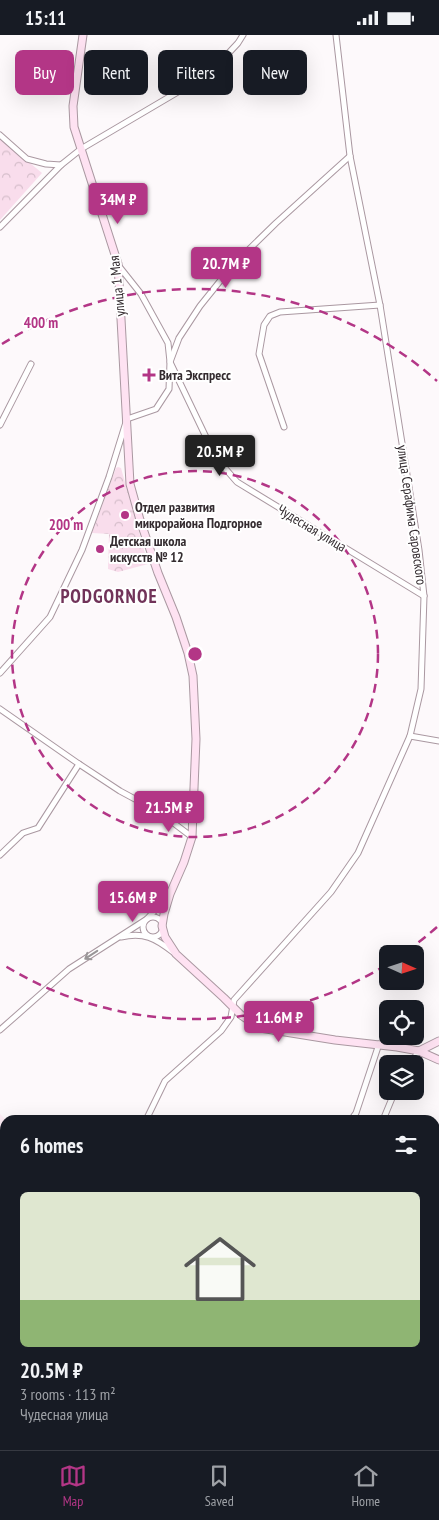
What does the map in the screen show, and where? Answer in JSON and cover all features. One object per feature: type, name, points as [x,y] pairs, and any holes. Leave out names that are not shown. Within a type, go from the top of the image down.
[{"type":"street","name":"улица 1 Мая","points":[[83,35],[73,106],[74,127],[118,264],[127,419],[127,464],[130,484],[158,573],[180,626],[193,676],[196,739],[192,837],[184,862],[170,894],[162,926]]},
{"type":"street","points":[[0,227],[61,165],[81,149],[210,73],[243,35]]},
{"type":"street","name":"улица Серафима Саровского","points":[[148,1115],[165,1081],[221,1031],[231,1017],[234,1000],[331,892],[358,853],[410,736],[421,689],[424,596],[419,549],[380,305],[350,156],[336,35]]},
{"type":"street","points":[[0,135],[27,159],[46,164],[61,165]]},
{"type":"street","points":[[0,673],[50,617],[82,550],[109,477],[127,419],[156,409],[169,389],[170,362],[179,338],[200,306],[233,265],[350,156]]},
{"type":"street","name":"Чудесная улица","points":[[118,264],[141,294],[168,343],[170,362],[216,458],[237,482],[424,596]]},
{"type":"street","points":[[284,427],[259,354],[260,339],[264,325],[270,316],[280,312],[380,305]]},
{"type":"street","points":[[0,425],[31,364]]},
{"type":"street","points":[[0,709],[120,791],[159,812],[192,837]]},
{"type":"street","points":[[410,736],[439,741]]},
{"type":"street","points":[[0,855],[23,833],[38,829],[79,764]]},
{"type":"street","points":[[159,812],[193,820]]},
{"type":"street","points":[[170,894],[143,924],[143,930],[176,954],[251,1023],[272,1031],[379,1044],[355,1115]]},
{"type":"street","points":[[0,1030],[69,969],[147,919],[157,918],[162,926],[167,942],[176,954]]},
{"type":"street","points":[[116,939],[133,935],[150,936],[159,934],[162,926]]},
{"type":"street","points":[[416,1055],[419,1051],[439,1041]]},
{"type":"street","points":[[385,1045],[419,1051],[439,1060]]},
{"type":"street","points":[[385,1115],[391,1100]]},
{"type":"green space","points":[[0,138],[42,173],[0,220]]},
{"type":"green space","points":[[118,467],[121,468],[148,564],[118,572],[108,569],[109,534],[92,533]]},
{"type":"place","name":"Вита Экспресс","points":[[149,375]]},
{"type":"place","name":"Отдел развития микрорайона Подгорное","points":[[125,515]]},
{"type":"place","name":"Детская школа искусств № 12","points":[[100,549]]},
{"type":"district","name":"PODGORNOE","points":[[109,596]]}]
